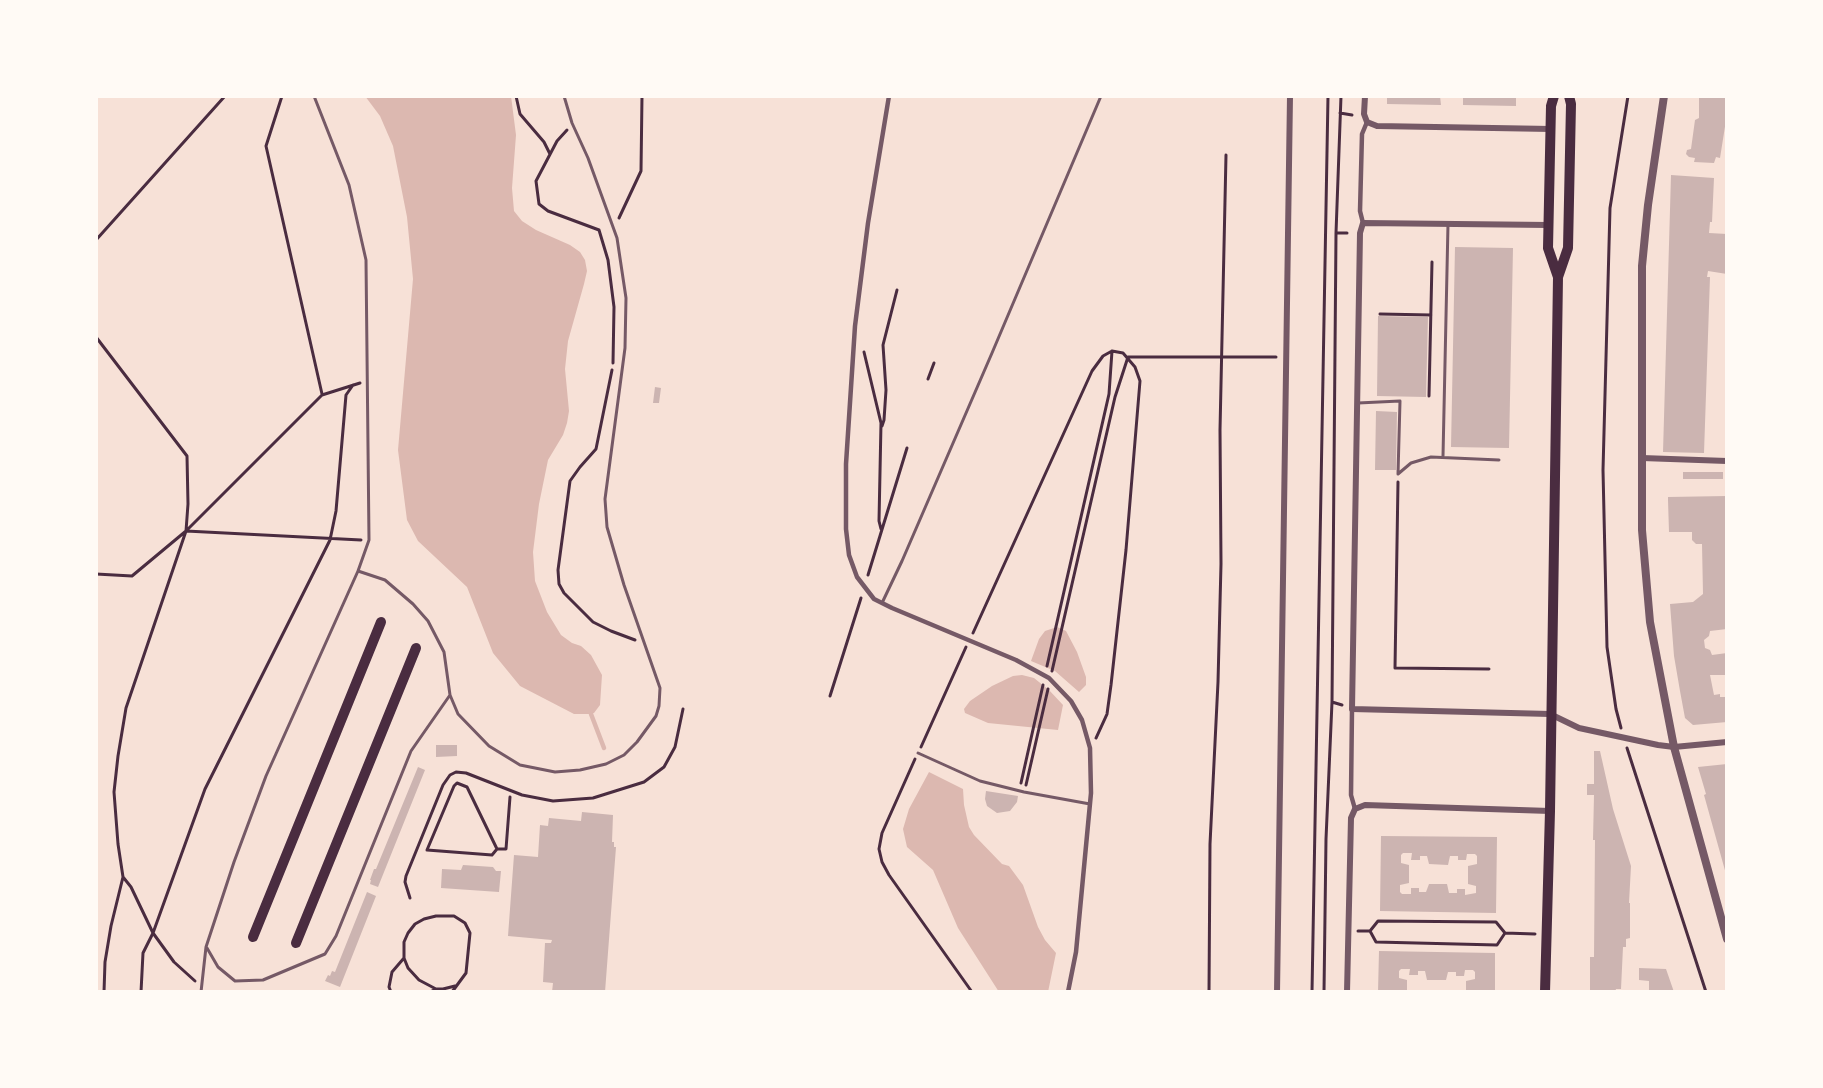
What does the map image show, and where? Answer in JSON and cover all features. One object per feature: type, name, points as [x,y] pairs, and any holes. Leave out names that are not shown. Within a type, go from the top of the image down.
[{"type":"main road","points":[[1554,96],[1551,106],[1548,248],[1558,277]]},
{"type":"main road","points":[[1545,992],[1558,277],[1568,248],[1571,104],[1569,96]]},
{"type":"main road","points":[[253,937],[381,622]]},
{"type":"main road","points":[[296,943],[416,648]]},
{"type":"street","points":[[889,96],[865,244],[855,336],[847,453],[846,529],[849,555],[857,577],[874,599],[1050,678],[1071,701],[1082,720],[1090,748],[1090,804],[1076,952],[1068,992]]},
{"type":"street","points":[[1276,992],[1290,96]]},
{"type":"street","points":[[1347,992],[1351,818],[1355,809],[1351,795],[1356,403],[1360,232],[1363,223],[1360,211],[1362,134],[1367,122],[1364,114],[1365,96]]},
{"type":"street","points":[[1664,96],[1648,205],[1642,266],[1642,530],[1650,622],[1674,747],[1727,939]]},
{"type":"street","points":[[1367,122],[1377,126],[1551,129]]},
{"type":"street","points":[[1363,223],[1549,225]]},
{"type":"street","points":[[1642,458],[1727,461]]},
{"type":"street","points":[[1352,709],[1550,714],[1580,728],[1674,747],[1727,742]]},
{"type":"street","points":[[1355,809],[1365,805],[1550,811]]},
{"type":"lane","points":[[201,992],[206,947],[234,862],[266,776],[358,571],[369,540],[366,260],[349,185],[314,96]]},
{"type":"lane","points":[[358,571],[385,580],[413,604],[428,621],[444,652],[450,695],[458,714],[499,754],[520,765],[555,772],[593,768],[624,754],[638,742],[656,716],[660,687],[612,546],[605,508],[625,348],[626,298],[614,228],[588,158],[572,123],[564,96]]},
{"type":"lane","points":[[882,603],[983,375],[1101,96]]},
{"type":"lane","points":[[1443,456],[1448,224]]},
{"type":"lane","points":[[1356,403],[1400,401],[1398,474]]},
{"type":"lane","points":[[1398,474],[1411,463],[1431,457],[1499,460]]},
{"type":"lane","points":[[206,947],[218,967],[235,981],[263,980],[325,954],[336,936],[411,751],[450,695]]},
{"type":"lane","points":[[918,753],[980,781],[1019,791],[1090,804]]},
{"type":"path","points":[[96,240],[225,96]]},
{"type":"path","points":[[282,96],[266,146],[322,395]]},
{"type":"path","points":[[516,96],[520,114],[544,142],[550,154]]},
{"type":"path","points":[[572,123],[557,141],[536,181],[539,204],[548,211],[599,230],[614,228],[641,171],[642,96]]},
{"type":"path","points":[[1312,992],[1328,96]]},
{"type":"path","points":[[1324,992],[1326,839],[1332,702],[1336,233],[1341,96]]},
{"type":"path","points":[[1621,729],[1607,647],[1603,470],[1610,208],[1628,96]]},
{"type":"path","points":[[1340,113],[1352,115]]},
{"type":"path","points":[[1209,992],[1210,844],[1221,564],[1220,430],[1226,155]]},
{"type":"path","points":[[599,230],[608,260],[614,307],[613,365],[597,449],[570,481],[558,570],[559,584],[564,593],[593,622],[611,632],[646,644]]},
{"type":"path","points":[[1336,233],[1347,233]]},
{"type":"path","points":[[1429,396],[1432,262]]},
{"type":"path","points":[[881,427],[884,420],[886,390],[884,345],[897,290]]},
{"type":"path","points":[[1380,314],[1431,315]]},
{"type":"path","points":[[96,337],[187,456],[188,504],[186,531],[126,708],[114,792],[123,877],[105,962],[104,992]]},
{"type":"path","points":[[863,344],[881,427],[879,521],[882,531]]},
{"type":"path","points":[[1047,668],[1109,394],[1112,351]]},
{"type":"path","points":[[972,992],[882,862],[879,849],[882,833],[1092,371],[1102,356],[1112,351],[1123,353],[1128,357],[1140,381],[1126,550],[1107,714],[1090,748]]},
{"type":"path","points":[[1128,357],[1286,357]]},
{"type":"path","points":[[1052,670],[1115,397],[1128,357]]},
{"type":"path","points":[[928,379],[934,363]]},
{"type":"path","points":[[96,574],[132,576],[186,531],[322,395],[368,380]]},
{"type":"path","points":[[141,992],[143,953],[153,933],[205,789],[330,540],[336,511],[346,395],[353,385]]},
{"type":"path","points":[[830,696],[908,448]]},
{"type":"path","points":[[1398,474],[1395,668],[1489,669]]},
{"type":"path","points":[[186,531],[330,540],[369,540]]},
{"type":"path","points":[[1019,791],[1043,685]]},
{"type":"path","points":[[1024,792],[1048,689]]},
{"type":"path","points":[[1332,702],[1352,709]]},
{"type":"path","points":[[410,898],[405,882],[406,876],[443,785],[450,775],[456,772],[466,772],[522,795],[553,801],[593,798],[644,782],[664,767],[675,747],[683,709]]},
{"type":"path","points":[[1624,739],[1706,992]]},
{"type":"path","points":[[457,783],[467,787],[497,849],[492,855],[427,850],[457,783]]},
{"type":"path","points":[[497,849],[506,849],[510,797]]},
{"type":"path","points":[[123,877],[131,887],[153,933],[174,962],[201,986]]},
{"type":"path","points":[[430,992],[456,985],[466,974],[470,933],[465,923],[454,916],[436,916],[415,924],[404,942],[404,958],[408,968],[415,977],[436,989]]},
{"type":"path","points":[[1370,931],[1378,921],[1496,922],[1505,933],[1546,934]]},
{"type":"path","points":[[1348,931],[1370,931]]},
{"type":"path","points":[[1370,931],[1376,942],[1497,945],[1505,933]]},
{"type":"path","points":[[391,992],[388,987],[392,972],[404,958]]},
{"type":"path","points":[[452,992],[456,985]]},
{"type":"shaded area","points":[[365,96],[511,96],[516,135],[512,188],[514,211],[522,221],[536,230],[570,245],[580,252],[585,260],[587,271],[568,341],[565,369],[569,411],[567,423],[563,435],[548,460],[539,504],[533,552],[535,581],[547,612],[561,635],[581,646],[591,655],[602,675],[600,705],[594,713],[574,714],[520,686],[493,653],[467,587],[418,541],[407,520],[398,450],[413,279],[407,217],[393,146],[380,116]]},
{"type":"shaded area","points":[[1057,627],[1066,631],[1086,677],[1086,685],[1079,692],[1055,671],[1031,661],[1039,639],[1045,631]]},
{"type":"shaded area","points":[[1022,675],[1034,678],[1063,705],[1058,730],[988,723],[965,713],[964,709],[970,701],[992,686],[1013,676]]},
{"type":"shaded area","points":[[929,772],[963,789],[969,827],[974,835],[1002,864],[1009,866],[1023,885],[1038,927],[1056,953],[1048,992],[999,992],[958,928],[933,870],[907,847],[903,829],[909,809]]},
{"type":"building","points":[[1387,96],[1440,96],[1441,105],[1387,104]]},
{"type":"building","points":[[1463,96],[1516,96],[1516,106],[1463,105]]},
{"type":"building","points":[[1699,96],[1727,96],[1727,114],[1720,158],[1716,157],[1714,163],[1694,162],[1695,158],[1686,154],[1687,150],[1691,149],[1695,120],[1699,118]]},
{"type":"building","points":[[1671,175],[1714,178],[1712,222],[1710,222],[1709,233],[1727,234],[1727,274],[1708,271],[1707,277],[1710,277],[1704,453],[1663,452]]},
{"type":"building","points":[[1455,247],[1513,248],[1509,448],[1451,447]]},
{"type":"building","points":[[1378,316],[1428,317],[1426,397],[1377,396]]},
{"type":"building","points":[[655,387],[661,388],[659,403],[653,403]]},
{"type":"building","points":[[1376,411],[1397,412],[1396,470],[1375,470]]},
{"type":"building","points":[[1683,472],[1723,472],[1723,479],[1683,479]]},
{"type":"building","points":[[1727,496],[1727,629],[1710,631],[1709,636],[1704,640],[1705,648],[1710,650],[1712,655],[1727,653],[1727,675],[1710,675],[1714,695],[1720,694],[1720,697],[1727,697],[1727,722],[1693,725],[1685,718],[1674,656],[1670,604],[1693,602],[1703,594],[1702,544],[1696,544],[1692,540],[1692,532],[1669,532],[1668,497]]},
{"type":"building","points":[[436,745],[457,745],[457,756],[436,757]]},
{"type":"building","points":[[1594,751],[1600,751],[1613,809],[1631,866],[1630,938],[1626,939],[1626,947],[1623,947],[1621,989],[1616,989],[1615,992],[1590,992],[1590,957],[1594,957],[1595,840],[1593,840],[1594,795],[1587,795],[1587,784],[1594,784]]},
{"type":"building","points":[[1727,764],[1727,874],[1726,874],[1698,767]]},
{"type":"building","points":[[418,767],[425,770],[378,887],[370,884],[370,880]]},
{"type":"building","points":[[986,791],[1018,796],[1017,802],[1010,811],[997,813],[987,806]]},
{"type":"building","points":[[582,812],[613,815],[612,842],[616,847],[605,992],[552,992],[553,983],[543,982],[545,943],[551,943],[552,940],[508,936],[514,855],[538,857],[540,825],[548,826],[549,818],[581,821]]},
{"type":"building","points":[[1381,836],[1497,837],[1496,913],[1380,911]],"holes":[[[1412,853],[1411,860],[1420,860],[1420,856],[1427,856],[1429,864],[1448,865],[1450,856],[1458,856],[1458,860],[1466,860],[1467,854],[1475,854],[1477,864],[1468,866],[1468,884],[1476,886],[1476,893],[1465,895],[1465,889],[1457,889],[1457,893],[1449,893],[1447,884],[1429,884],[1426,892],[1419,892],[1419,888],[1411,888],[1411,894],[1402,894],[1400,885],[1409,883],[1409,865],[1401,863],[1401,855]]]},
{"type":"building","points":[[463,865],[493,867],[496,871],[501,871],[499,892],[441,888],[442,869],[461,870]]},
{"type":"building","points":[[367,892],[376,896],[340,987],[325,981],[332,971],[335,972]]},
{"type":"building","points":[[1379,951],[1495,953],[1495,992],[1466,992],[1466,981],[1475,979],[1473,970],[1465,970],[1464,976],[1456,976],[1456,972],[1448,972],[1446,980],[1427,980],[1425,971],[1418,971],[1418,975],[1409,975],[1410,969],[1401,969],[1399,978],[1407,980],[1407,992],[1378,992]]},
{"type":"building","points":[[1639,968],[1666,969],[1674,992],[1649,992],[1649,981],[1639,980]]},
{"type":"waterway","points":[[591,714],[604,748]]}]
